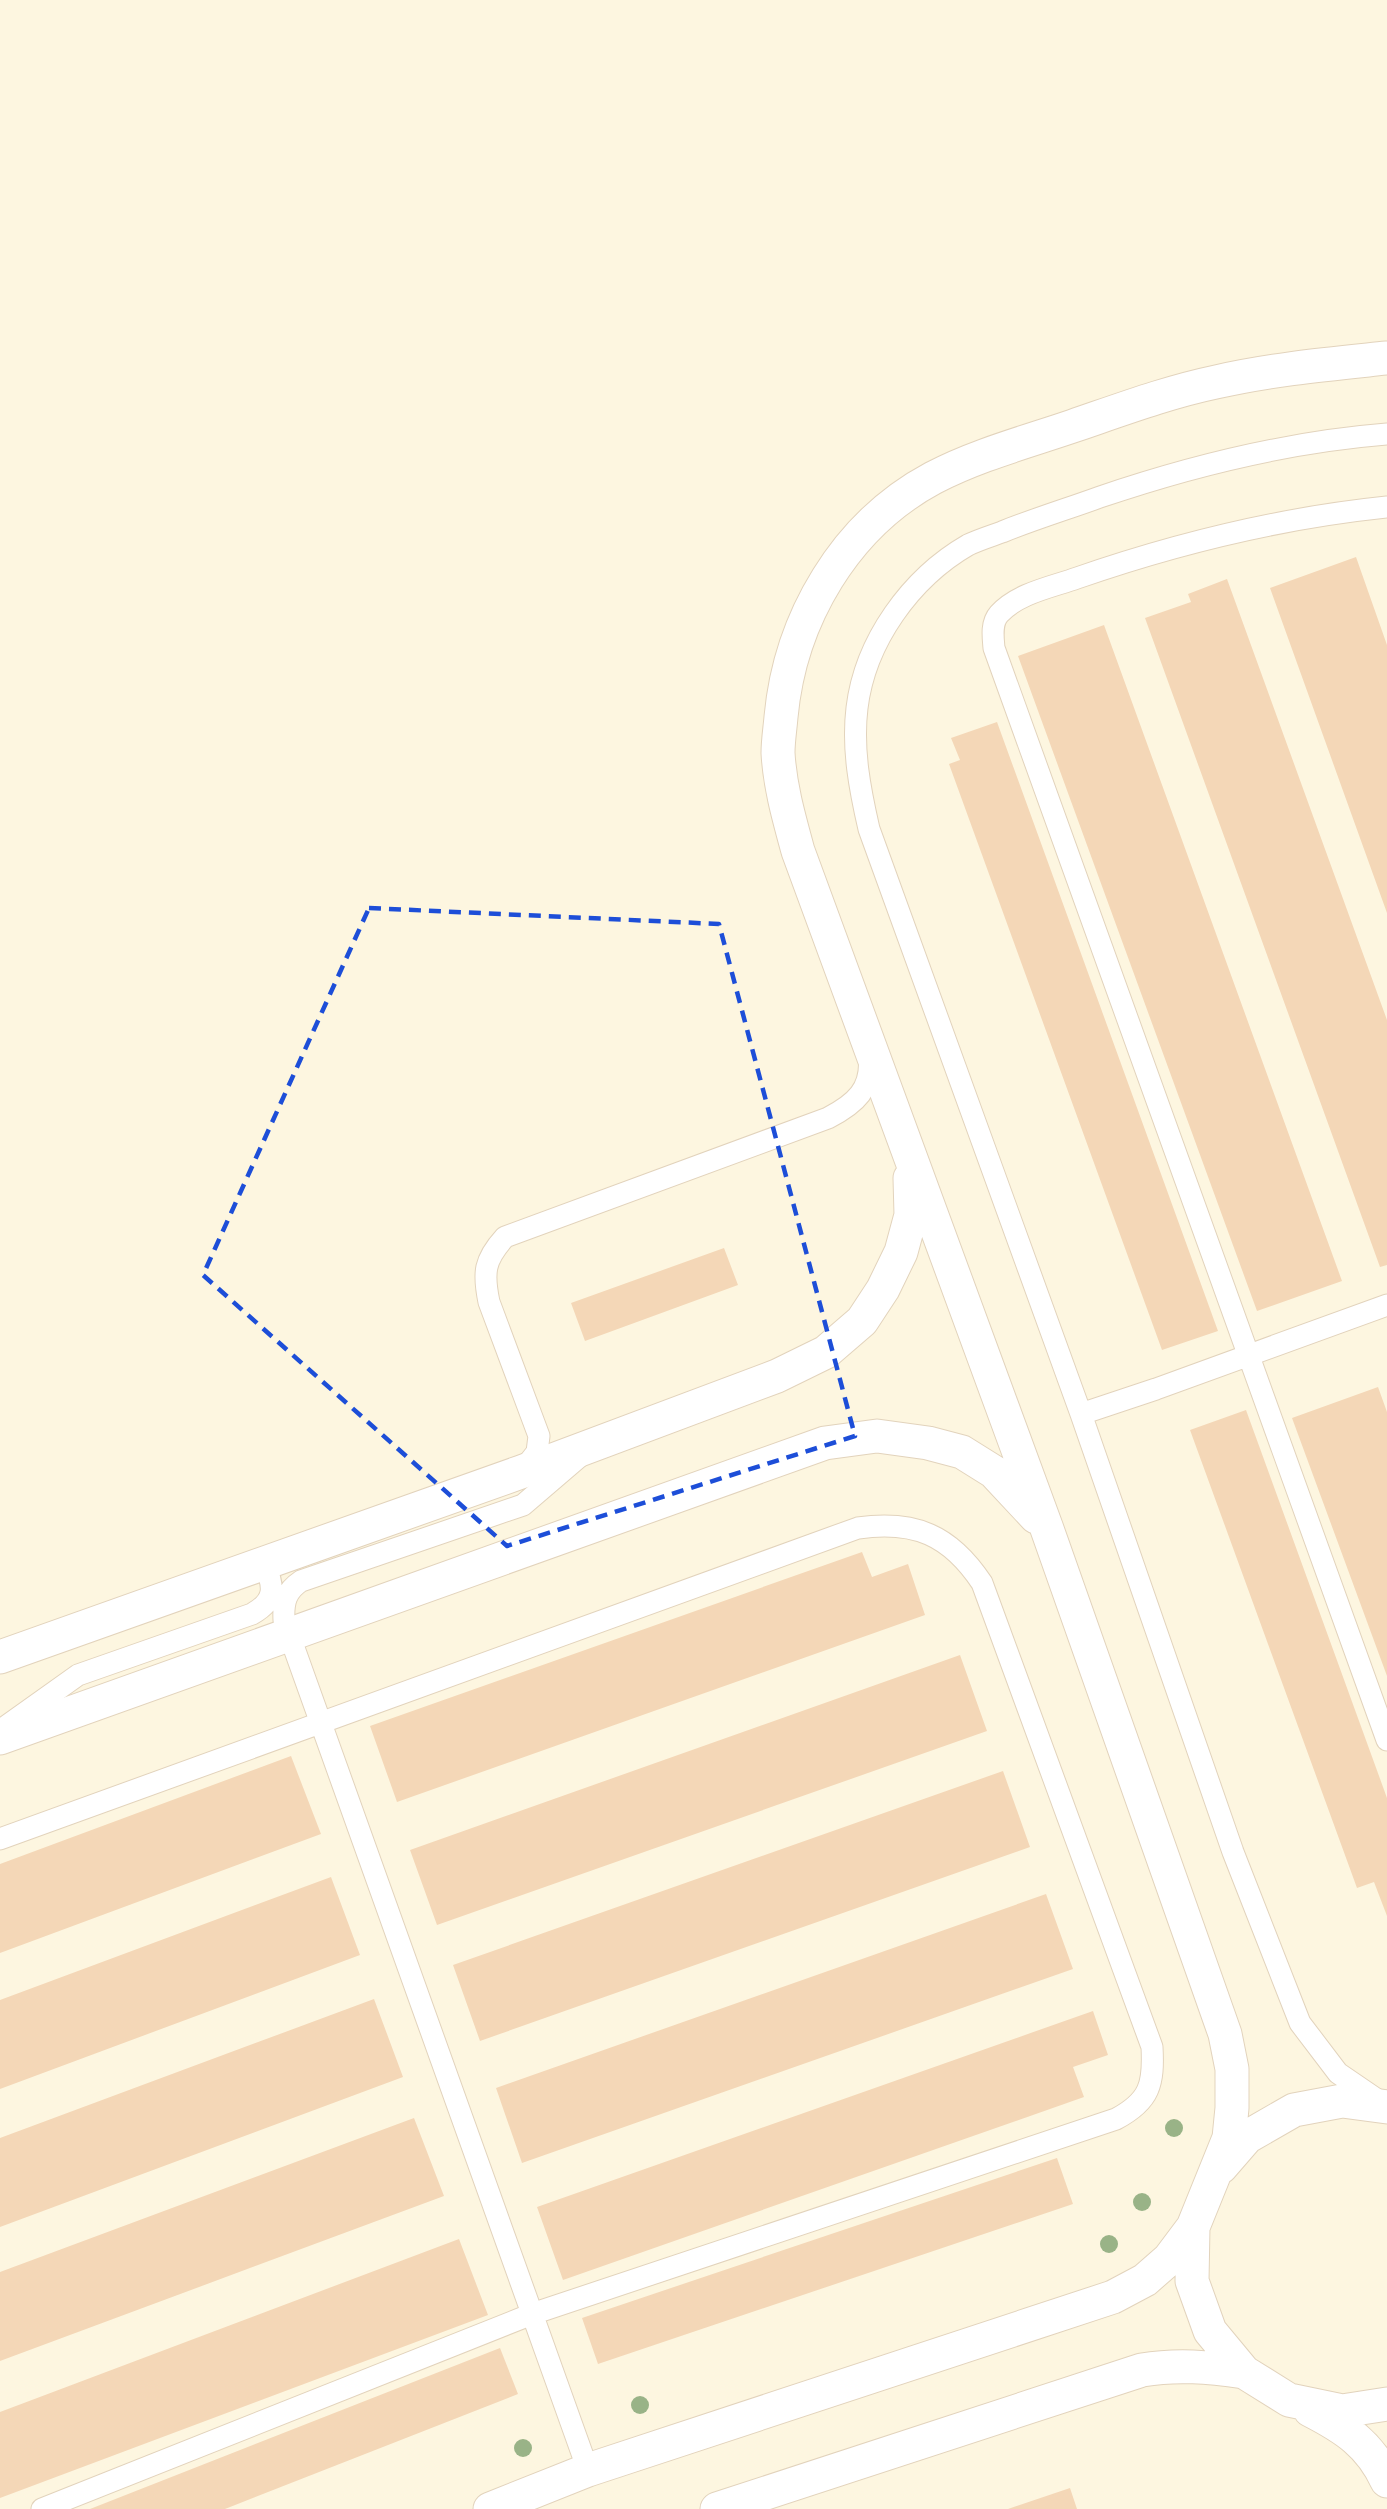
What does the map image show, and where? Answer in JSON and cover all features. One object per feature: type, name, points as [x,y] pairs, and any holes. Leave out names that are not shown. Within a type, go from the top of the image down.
[{"type":"street","points":[[490,2509],[588,2470],[1113,2297],[1145,2280],[1169,2259],[1193,2227],[1228,2138],[1232,2108],[1232,2069],[1225,2034],[1047,1528],[798,850],[784,802],[778,751],[783,699],[792,655],[813,602],[839,560],[872,520],[932,479],[986,455],[1141,403],[1215,382],[1302,366],[1387,358]]},
{"type":"street","points":[[0,1657],[521,1472],[777,1376],[826,1352],[862,1320],[883,1289],[901,1252],[911,1215],[910,1155]]},
{"type":"street","points":[[0,1738],[825,1443],[877,1436],[928,1443],[962,1452],[994,1472],[1047,1528]]},
{"type":"street","points":[[1212,2177],[1247,2137],[1294,2110],[1342,2101],[1387,2107]]},
{"type":"street","points":[[1193,2227],[1192,2281],[1210,2331],[1244,2372],[1289,2400],[1336,2424],[1365,2445],[1387,2481]]},
{"type":"street","points":[[717,2509],[1142,2370],[1171,2365],[1208,2366],[1244,2372]]},
{"type":"street","points":[[1289,2400],[1342,2411],[1387,2404]]},
{"type":"lane","points":[[1387,434],[1359,436],[1263,452],[1174,472],[970,544],[935,567],[901,604],[882,633],[865,672],[857,708],[856,741],[858,784],[869,829],[1081,1414],[1233,1852],[1300,2023],[1338,2073],[1387,2107]]},
{"type":"lane","points":[[1387,507],[1299,518],[1232,531],[1104,568],[1035,592],[1008,606],[997,616],[994,625],[994,648],[1387,1740]]},
{"type":"lane","points":[[521,1472],[537,1452],[539,1436],[489,1302],[485,1280],[486,1265],[493,1250],[505,1237],[828,1118],[848,1108],[860,1096],[867,1080],[870,1062],[868,1040]]},
{"type":"lane","points":[[1081,1414],[1387,1305]]},
{"type":"lane","points":[[588,2470],[284,1620],[285,1597],[292,1587],[301,1581],[523,1505],[593,1445]]},
{"type":"lane","points":[[0,1839],[858,1528],[882,1525],[906,1526],[931,1534],[952,1547],[969,1564],[982,1583],[1152,2047],[1151,2082],[1144,2100],[1132,2111],[1116,2119],[531,2314],[42,2509]]},
{"type":"lane","points":[[0,1731],[78,1675],[252,1614],[262,1608],[273,1588],[264,1562]]},
{"type":"highlighted area","points":[[369,908],[719,924],[855,1436],[507,1546],[203,1275]]},
{"type":"building","points":[[1356,557],[1387,645],[1387,913],[1270,588]]},
{"type":"building","points":[[1227,579],[1387,1020],[1387,1265],[1380,1267],[1145,618],[1191,602],[1188,594]]},
{"type":"building","points":[[1104,625],[1342,1281],[1257,1311],[1018,656]]},
{"type":"building","points":[[997,722],[1218,1331],[1162,1350],[949,764],[960,760],[951,738]]},
{"type":"building","points":[[724,1248],[738,1285],[585,1341],[571,1303]]},
{"type":"building","points":[[1378,1387],[1387,1412],[1387,1676],[1292,1418]]},
{"type":"building","points":[[1246,1410],[1387,1798],[1387,1916],[1374,1882],[1357,1888],[1190,1430]]},
{"type":"building","points":[[862,1552],[872,1577],[908,1564],[925,1615],[397,1802],[370,1726]]},
{"type":"building","points":[[960,1655],[987,1731],[437,1925],[410,1850]]},
{"type":"building","points":[[291,1756],[321,1834],[0,1953],[0,1864]]},
{"type":"building","points":[[1003,1771],[1030,1847],[480,2041],[453,1965]]},
{"type":"building","points":[[331,1877],[360,1955],[0,2089],[0,2000]]},
{"type":"building","points":[[1046,1894],[1073,1969],[522,2163],[496,2088]]},
{"type":"building","points":[[374,1999],[403,2077],[0,2227],[0,2138]]},
{"type":"building","points":[[1093,2011],[1108,2055],[1073,2067],[1084,2097],[563,2280],[537,2207]]},
{"type":"building","points":[[414,2118],[444,2196],[0,2361],[0,2272]]},
{"type":"building","points":[[1057,2158],[1073,2204],[598,2364],[582,2318]]},
{"type":"building","points":[[459,2239],[488,2315],[0,2498],[0,2412]]},
{"type":"building","points":[[500,2348],[518,2394],[225,2509],[90,2509]]},
{"type":"building","points":[[1070,2488],[1077,2509],[1008,2509]]}]
